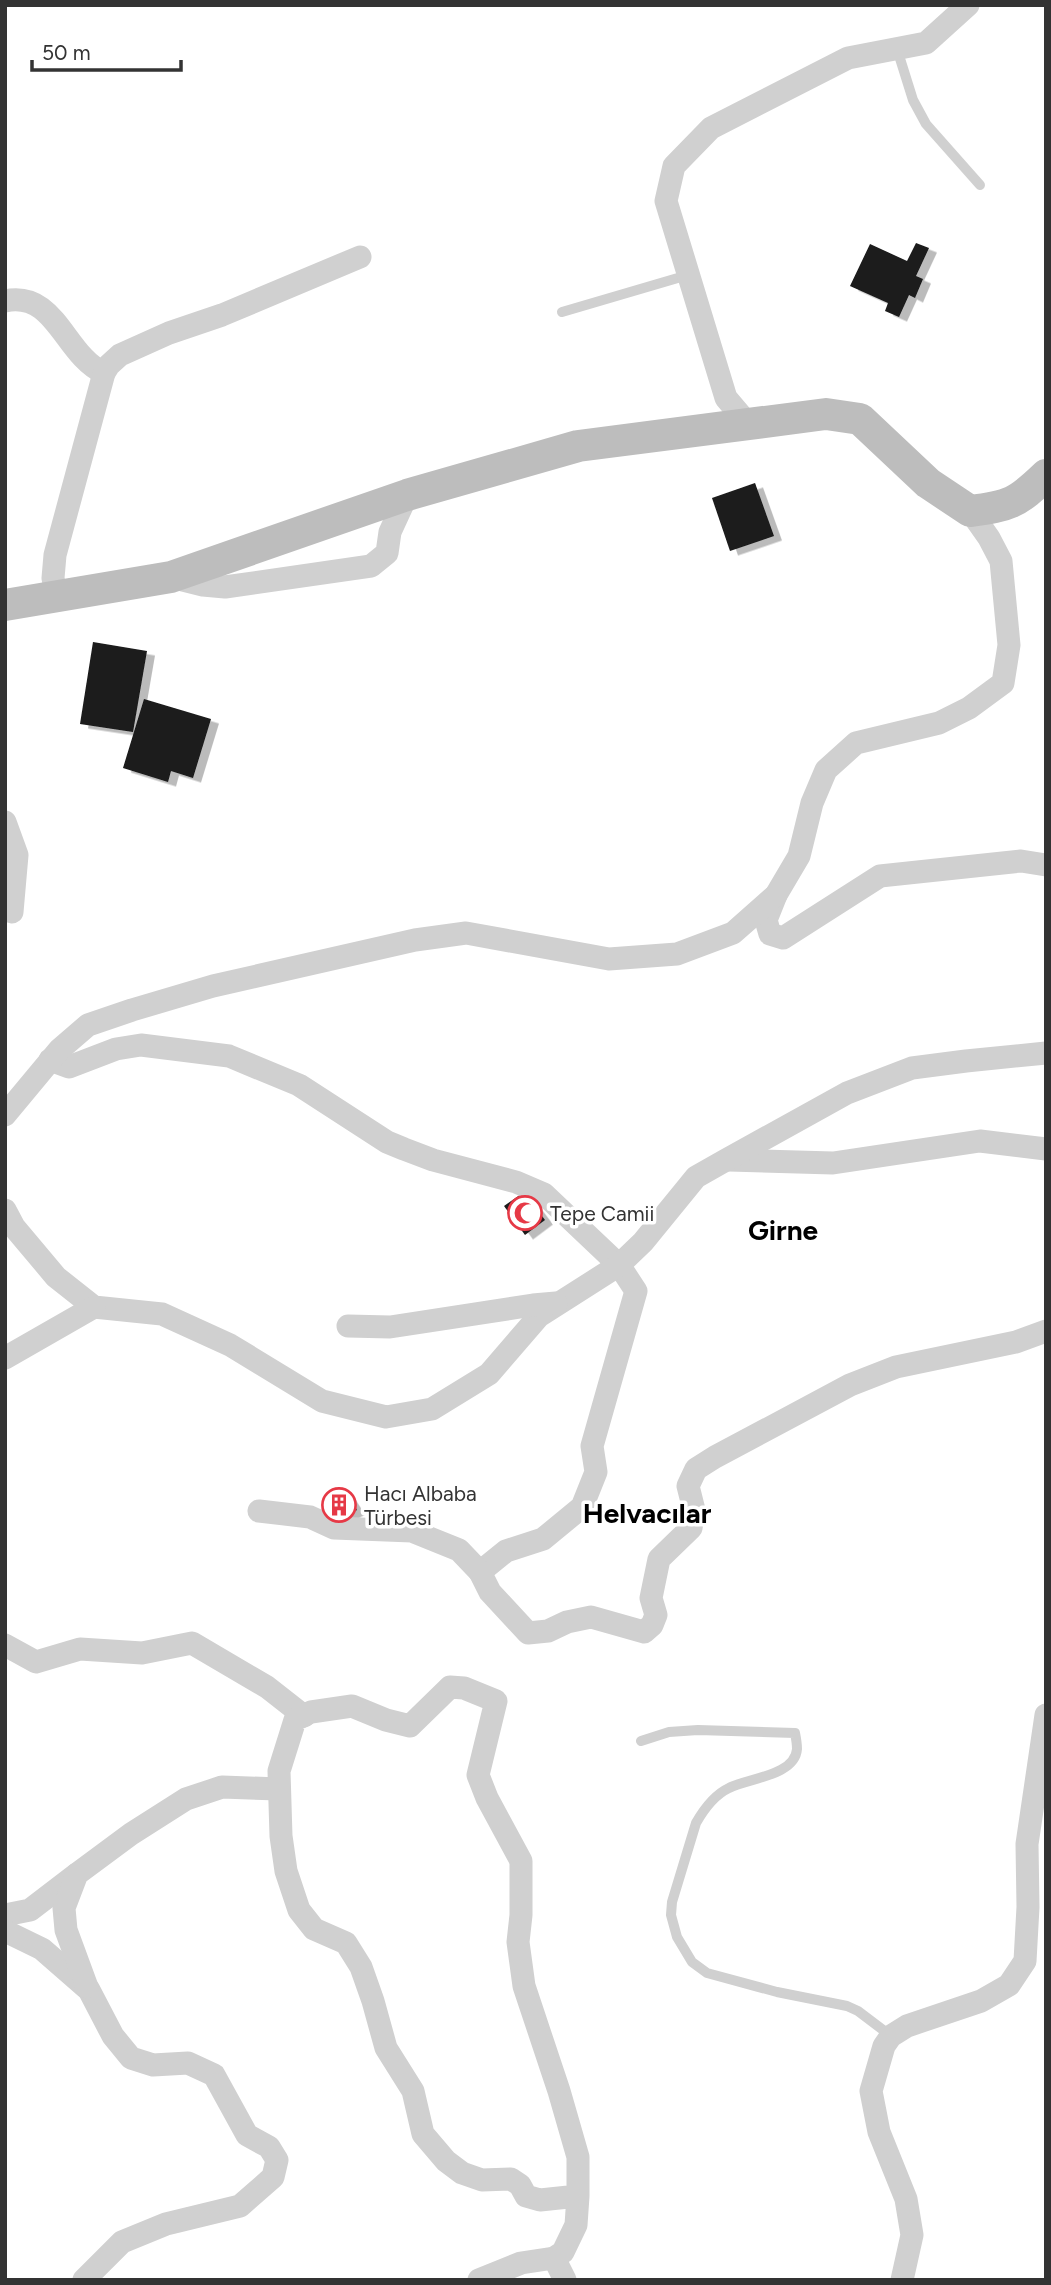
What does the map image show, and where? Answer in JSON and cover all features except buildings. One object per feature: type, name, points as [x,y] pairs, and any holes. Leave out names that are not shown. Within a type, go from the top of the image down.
[{"type":"street","points":[[748,424],[726,398],[666,201],[674,166],[711,128],[848,58],[926,43],[968,5]]},
{"type":"street","points":[[56,595],[55,555],[104,373],[109,365],[120,355],[169,333],[222,315],[360,257]]},
{"type":"street","points":[[5,301],[32,301],[45,309],[82,358],[104,373]]},
{"type":"street","points":[[5,605],[172,577],[407,495],[578,446],[827,414],[860,419],[928,483],[970,511],[989,538],[1001,561],[1009,645],[1003,683],[969,708],[939,723],[856,743],[826,770],[813,803],[799,856],[776,895],[766,920],[770,934],[783,938],[880,876],[1021,861],[1046,865]]},
{"type":"street","points":[[970,511],[1004,507],[1027,494],[1046,474]]},
{"type":"street","points":[[172,577],[202,585],[225,587],[371,566],[387,553],[390,532],[407,495]]},
{"type":"street","points":[[5,822],[17,855],[12,912],[5,909]]},
{"type":"street","points":[[5,1115],[59,1050],[89,1025],[214,986],[402,943],[466,933],[609,959],[677,954],[733,933],[776,895]]},
{"type":"street","points":[[50,1060],[69,1067],[116,1049],[141,1045],[229,1056],[299,1086],[387,1142],[433,1160],[516,1182],[544,1194],[619,1265],[636,1291],[592,1446],[596,1472],[582,1507],[543,1539],[506,1551],[480,1572]]},
{"type":"street","points":[[5,1210],[15,1227],[55,1277],[94,1307],[162,1314],[230,1345],[322,1401],[386,1417],[432,1409],[489,1374],[539,1316],[619,1265],[643,1241],[696,1177],[726,1160],[848,1093],[912,1069],[1046,1053]]},
{"type":"street","points":[[726,1160],[833,1163],[980,1141],[1046,1149]]},
{"type":"street","points":[[348,1326],[390,1328],[533,1304],[558,1304]]},
{"type":"street","points":[[5,1358],[94,1307]]},
{"type":"street","points":[[259,1511],[310,1517],[334,1528],[412,1531],[459,1550],[480,1572],[490,1592],[528,1633],[548,1631],[566,1622],[591,1617],[643,1632],[652,1625],[656,1615],[651,1598],[659,1559],[691,1528],[694,1510],[688,1486],[696,1469],[850,1385],[885,1371],[1016,1342],[1046,1331]]},
{"type":"street","points":[[5,1645],[36,1662],[80,1649],[142,1653],[192,1643],[267,1687],[304,1716]]},
{"type":"street","points":[[479,2280],[521,2263],[554,2258],[563,2252],[576,2225],[578,2196],[578,2157],[524,1986],[518,1942],[521,1861],[487,1798],[478,1774],[496,1701],[464,1688],[450,1687],[410,1726],[386,1720],[352,1706],[311,1712],[295,1720],[279,1771],[286,1871],[299,1910],[314,1929],[346,1943],[361,1967],[386,2048],[413,2091],[423,2134],[446,2161],[462,2173],[482,2180],[511,2179],[520,2185],[526,2196],[540,2200],[578,2196]]},
{"type":"street","points":[[902,2280],[912,2235],[906,2199],[879,2132],[872,2091],[884,2046],[891,2036],[907,2026],[981,2001],[1009,1985],[1025,1961],[1027,1844],[1046,1715]]},
{"type":"street","points":[[5,1915],[30,1910],[131,1834],[186,1799],[222,1787],[279,1789]]},
{"type":"street","points":[[1035,1790],[1046,1813]]},
{"type":"street","points":[[77,1874],[64,1908],[66,1930],[89,1990],[113,2036],[131,2058],[153,2065],[188,2063],[214,2075],[247,2135],[269,2147],[277,2160],[272,2178],[240,2206],[166,2224],[122,2242],[84,2280]]},
{"type":"street","points":[[5,1931],[42,1949],[89,1990]]},
{"type":"street","points":[[554,2258],[565,2280]]},
{"type":"lane","points":[[897,49],[913,100],[926,124],[980,185]]},
{"type":"lane","points":[[562,312],[688,275]]},
{"type":"lane","points":[[641,1741],[669,1732],[698,1730],[795,1733],[797,1751],[790,1764],[779,1771],[730,1787],[709,1803],[701,1813],[671,1902],[671,1915],[677,1937],[692,1962],[708,1973],[777,1992],[847,2006],[859,2011],[891,2036]]},
{"type":"place","name":"Tepe Camii","points":[[525,1213]]},
{"type":"place","name":"Hacı Albaba Türbesi","points":[[339,1505]]},
{"type":"district","name":"Girne","points":[[783,1230]]},
{"type":"district","name":"Helvacılar","points":[[647,1513]]}]
